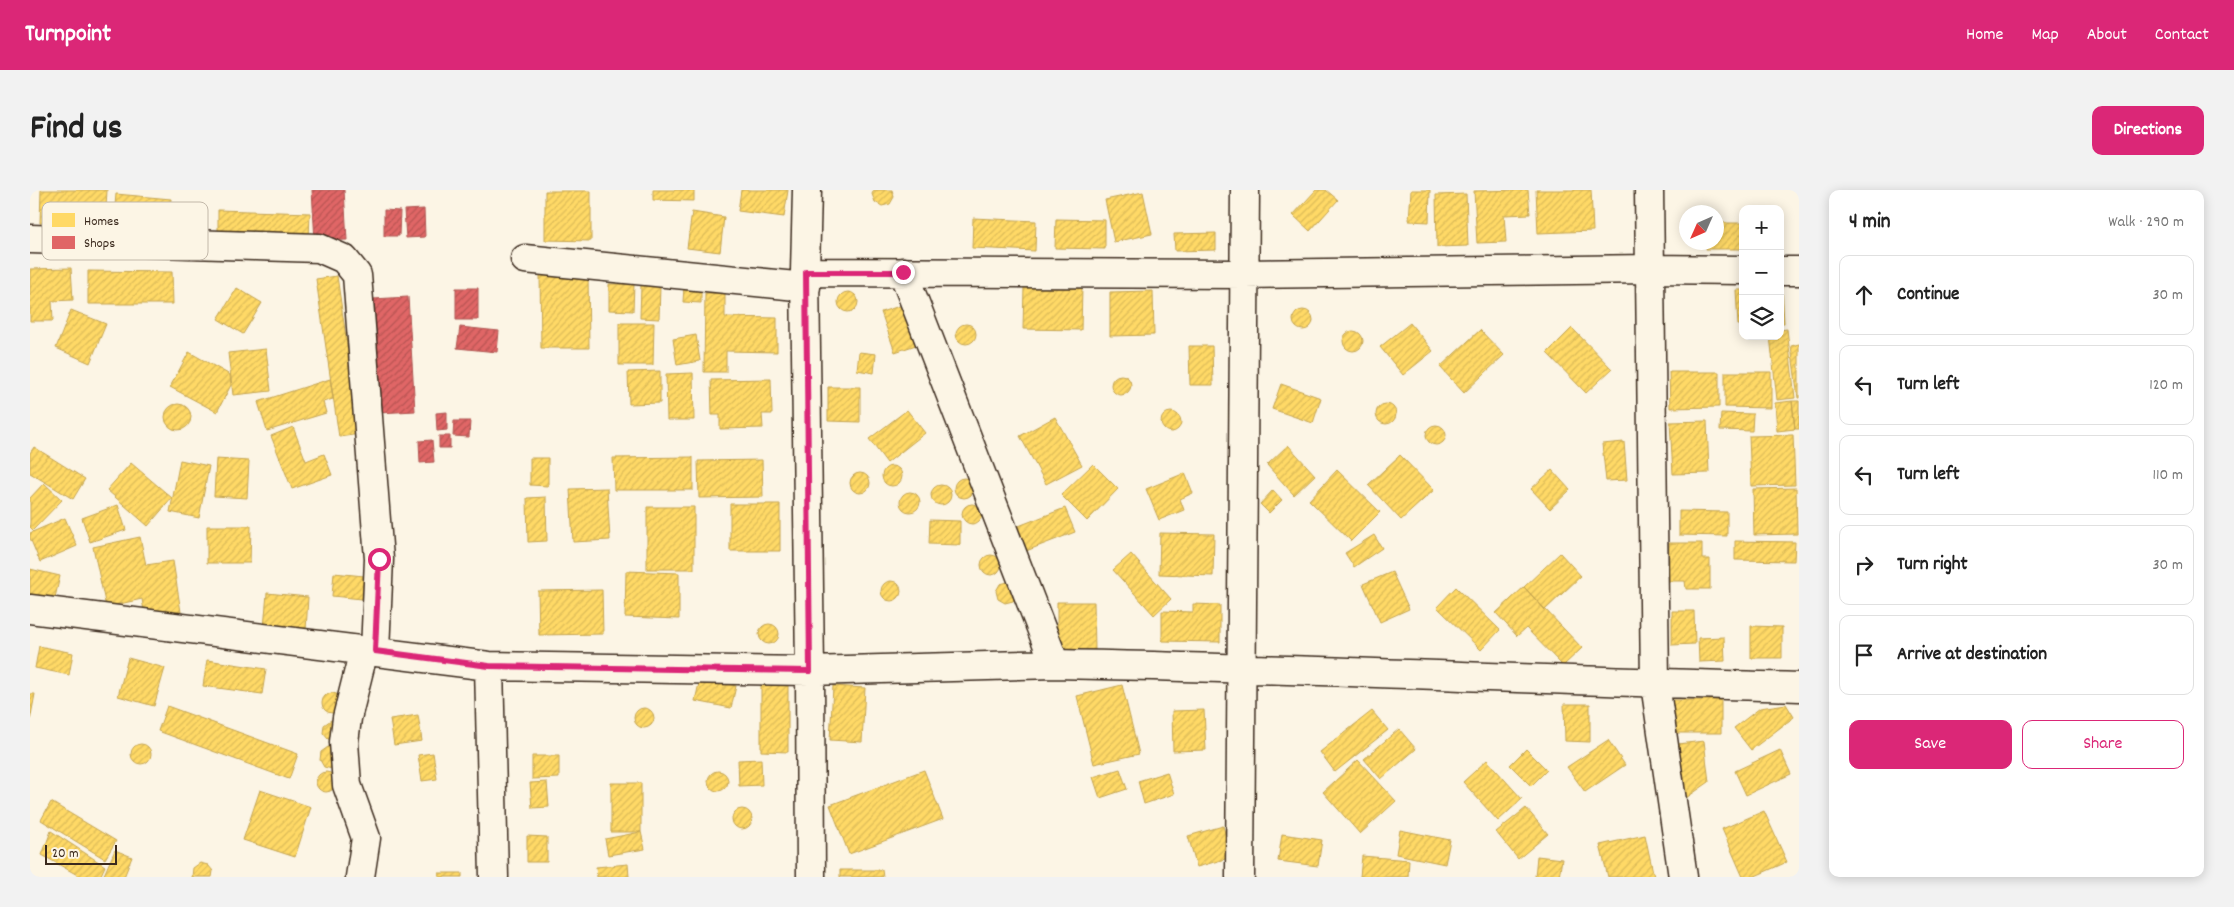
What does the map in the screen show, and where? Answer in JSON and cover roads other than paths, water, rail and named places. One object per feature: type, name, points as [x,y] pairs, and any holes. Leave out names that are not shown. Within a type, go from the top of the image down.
[{"type":"street","points":[[807,190],[806,280],[811,877]]},
{"type":"street","points":[[1240,877],[1240,667],[1245,190]]},
{"type":"street","points":[[1649,190],[1656,684],[1683,877]]},
{"type":"street","points":[[208,245],[319,248],[344,259],[356,275],[379,559],[369,651],[347,718],[344,742],[347,785],[366,838],[360,877]]},
{"type":"street","points":[[524,259],[806,280],[903,272],[1245,274],[1650,269],[1739,270]]},
{"type":"street","points":[[1784,271],[1799,271]]},
{"type":"street","points":[[903,272],[1055,664]]},
{"type":"street","points":[[30,608],[489,666],[810,671],[1055,664],[1240,667],[1656,684],[1799,687]]},
{"type":"street","points":[[489,666],[494,877]]}]
